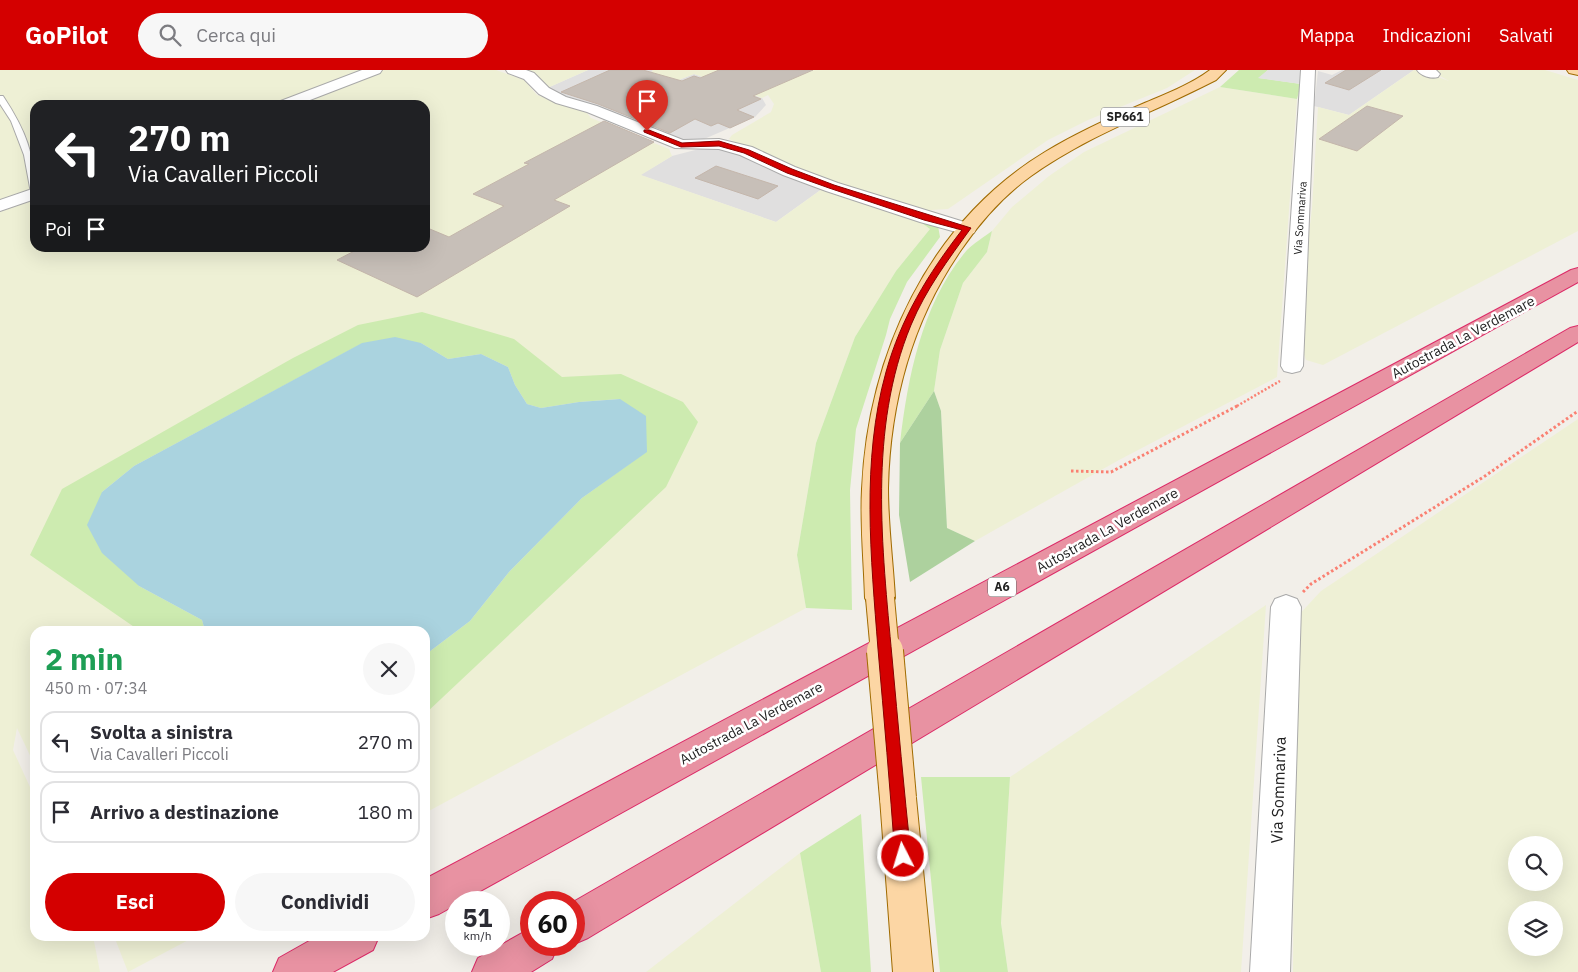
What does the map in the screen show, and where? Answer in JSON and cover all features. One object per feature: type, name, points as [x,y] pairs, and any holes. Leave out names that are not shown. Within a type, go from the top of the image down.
[{"type":"highway","name":"Autostrada La Verdemare","points":[[430,897],[1578,274]]},
{"type":"highway","points":[[585,918],[1578,333]]},
{"type":"highway","points":[[293,972],[349,941]]},
{"type":"highway","points":[[492,972],[520,956]]},
{"type":"main road","name":"SP661","points":[[913,972],[880,598],[875,489],[882,414],[891,372],[906,326],[922,293],[939,265],[967,228],[998,194],[1033,166],[1073,142],[1211,78],[1218,70]]},
{"type":"main road","points":[[1574,70],[1578,71]]},
{"type":"street","points":[[295,100],[375,70]]},
{"type":"street","points":[[513,70],[529,76],[544,91],[561,100],[592,109],[681,145],[719,144],[746,151],[789,171],[832,187],[927,218],[967,228]]},
{"type":"street","name":"Via Sommariva","points":[[1292,366],[1308,70]]},
{"type":"street","points":[[0,206],[30,195]]},
{"type":"street","name":"Via Sommariva","points":[[1270,972],[1286,607]]},
{"type":"lane","points":[[0,98],[14,121],[28,155],[30,166]]},
{"type":"path","points":[[1071,471],[1111,472],[1258,395],[1284,379],[1292,366]]},
{"type":"path","points":[[1286,607],[1311,584],[1485,476],[1578,411]]},
{"type":"shaded area","points":[[588,70],[652,70],[654,71],[644,75],[671,83],[694,74],[762,98],[766,105],[755,117],[695,143],[682,143],[554,95],[545,89]]},
{"type":"shaded area","points":[[1268,70],[1302,70],[1301,84],[1258,78]]},
{"type":"shaded area","points":[[1342,70],[1414,70],[1349,115],[1314,106],[1318,71],[1332,75]]},
{"type":"shaded area","points":[[717,147],[735,150],[822,189],[776,222],[640,175],[672,156],[703,148]]},
{"type":"green space","points":[[0,70],[366,70],[285,100],[30,100],[30,195],[0,206]]},
{"type":"green space","points":[[382,70],[496,70],[524,80],[537,95],[587,113],[591,118],[669,149],[672,156],[641,175],[776,222],[822,189],[919,221],[930,229],[896,271],[855,337],[816,443],[797,555],[806,608],[430,810],[430,626],[30,626],[30,755],[17,728],[13,750],[30,787],[30,941],[94,941],[100,972],[0,972],[0,212],[30,201],[30,252],[430,252],[430,100],[302,100]]},
{"type":"green space","points":[[517,70],[588,70],[545,89]]},
{"type":"green space","points":[[652,70],[1195,70],[1167,88],[1088,120],[1048,140],[948,209],[915,211],[799,172],[729,139],[732,135],[771,112],[774,104],[768,95],[762,98],[694,74],[671,83],[643,76]]},
{"type":"green space","points":[[1239,70],[1268,70],[1259,78],[1301,84],[1297,99],[1220,87]]},
{"type":"green space","points":[[1414,70],[1449,81],[1429,70],[1545,70],[1578,80],[1578,231],[1323,365],[1306,360],[1303,352],[1303,283],[1312,208],[1318,107],[1349,115]]},
{"type":"green space","points":[[1220,87],[1297,99],[1277,377],[1119,460],[975,541],[947,528],[941,411],[934,391],[940,350],[963,283],[987,252],[992,231],[1012,207],[1049,176],[1084,152]]},
{"type":"green space","points":[[919,221],[938,226],[940,237],[907,282],[890,319],[856,429],[850,490],[852,610],[806,608],[797,555],[816,443],[855,337],[896,271],[930,229]]},
{"type":"green space","points":[[992,231],[987,252],[963,283],[940,350],[934,391],[900,443],[913,366],[928,317],[939,293],[967,250]]},
{"type":"green space","points":[[422,312],[514,339],[562,377],[621,374],[683,402],[698,422],[666,487],[430,709],[430,651],[470,621],[509,572],[582,498],[646,452],[619,399],[579,402],[541,408],[527,404],[515,385],[508,367],[481,354],[448,359],[421,343],[363,343],[134,466],[102,492],[139,586],[202,620],[204,626],[133,626],[30,555],[62,489],[293,358],[358,325]]},
{"type":"green space","points":[[934,391],[941,411],[947,528],[975,541],[910,582],[899,515],[900,443]]},
{"type":"green space","points":[[1578,419],[1578,972],[1293,972],[1295,619],[1321,591]]},
{"type":"green space","points":[[1266,605],[1241,972],[1008,972],[1001,923],[1010,777]]},
{"type":"green space","points":[[921,777],[1010,777],[1001,923],[1008,972],[940,972]]},
{"type":"green space","points":[[861,814],[871,972],[821,972],[800,853]]},
{"type":"green space","points":[[800,853],[821,972],[646,972]]},
{"type":"green space","points":[[116,941],[187,941],[128,972]]},
{"type":"water","points":[[395,337],[421,343],[448,359],[481,354],[508,367],[515,385],[527,404],[541,408],[579,402],[620,399],[646,416],[647,452],[582,498],[509,572],[470,621],[430,651],[430,626],[204,626],[202,620],[139,586],[102,553],[87,525],[102,492],[134,466],[362,343]]},
{"type":"building","points":[[610,70],[643,70],[682,81],[694,76],[700,78],[719,70],[813,70],[753,96],[761,99],[737,110],[754,117],[730,128],[718,123],[711,126],[695,119],[670,133],[598,104],[561,92]]},
{"type":"building","points":[[1346,70],[1381,70],[1349,90],[1325,83]]},
{"type":"building","points":[[1367,106],[1403,116],[1357,151],[1319,139]]},
{"type":"building","points":[[604,121],[654,142],[554,200],[570,206],[417,297],[337,260],[352,252],[430,252],[430,229],[449,237],[504,206],[473,194],[529,164],[524,163]]},
{"type":"building","points":[[716,166],[778,186],[758,199],[695,178]]},
{"type":"route","points":[[647,131],[681,145],[719,144],[746,151],[789,171],[832,187],[927,218],[967,228],[939,265],[922,293],[906,326],[891,372],[882,414],[875,489],[880,598],[903,856]]}]
